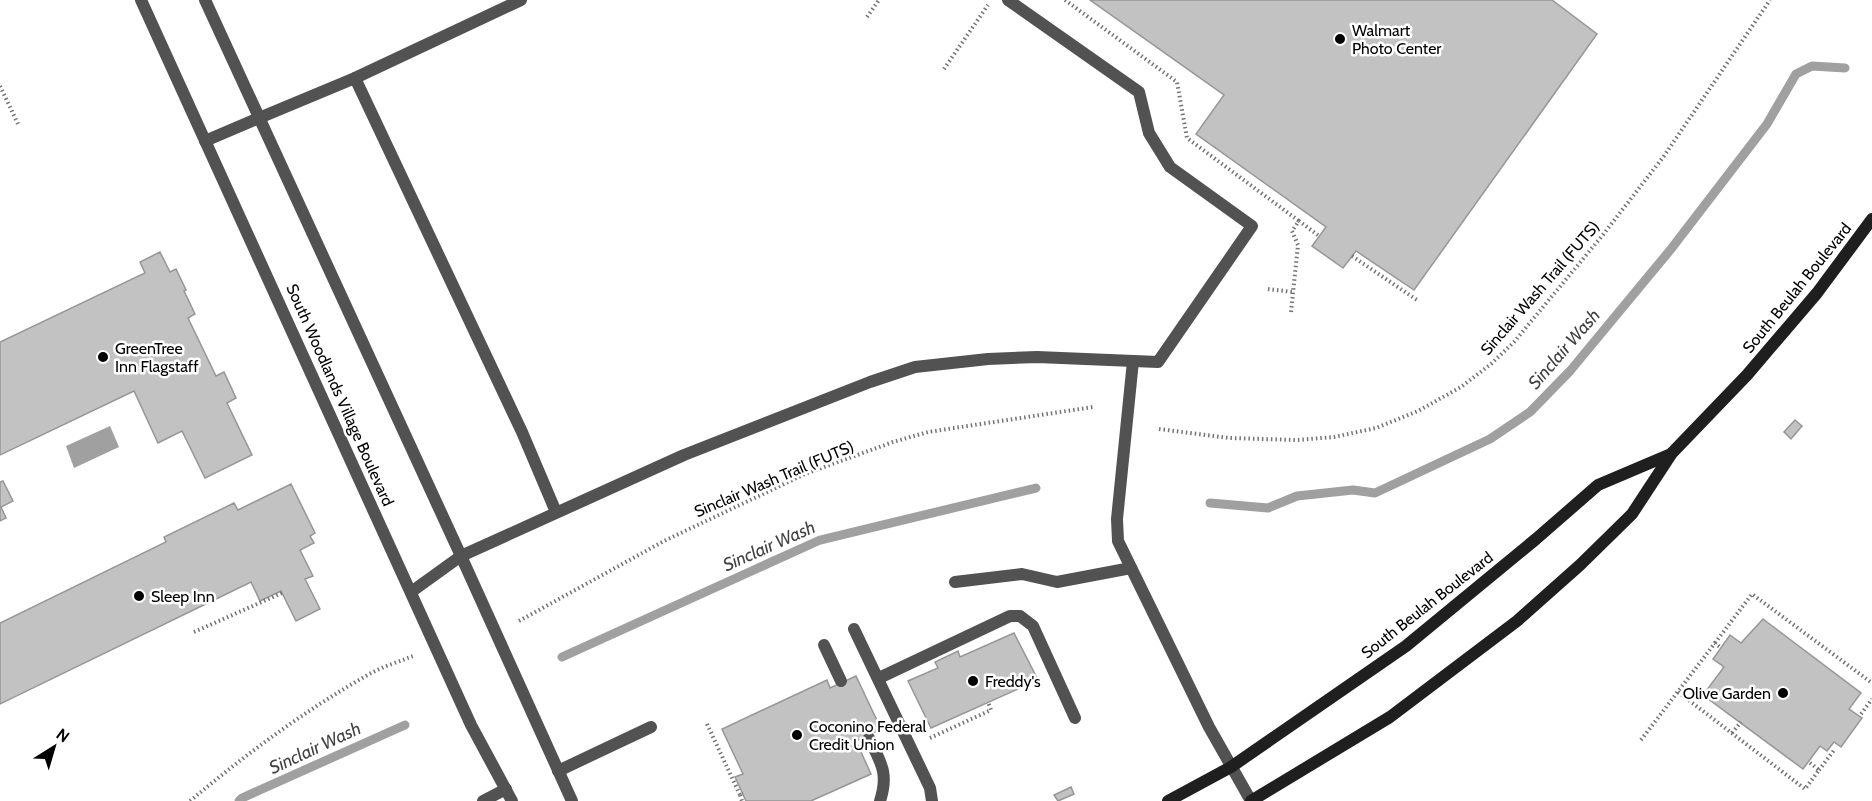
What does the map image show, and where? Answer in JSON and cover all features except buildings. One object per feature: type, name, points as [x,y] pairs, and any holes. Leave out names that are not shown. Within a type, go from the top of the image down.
[{"type":"main road","name":"South Beulah Boulevard","points":[[1251,801],[1390,717],[1517,621],[1580,565],[1632,514],[1672,453],[1747,375],[1817,293],[1872,219]]},
{"type":"main road","name":"South Beulah Boulevard","points":[[1168,801],[1231,767],[1406,646],[1598,485],[1672,453]]},
{"type":"street","name":"South Woodlands Village Boulevard","points":[[141,0],[471,725],[513,801]]},
{"type":"street","points":[[205,0],[462,556],[572,801]]},
{"type":"street","points":[[205,141],[355,78],[521,0]]},
{"type":"street","points":[[411,592],[462,556],[556,512],[684,455],[860,386],[915,367],[988,359],[1037,357],[1158,362],[1252,226],[1170,166],[1149,133],[1139,92],[1008,0]]},
{"type":"street","points":[[355,78],[522,432],[556,512]]},
{"type":"street","points":[[1133,361],[1117,519],[1118,541],[1209,727],[1251,801]]},
{"type":"street","points":[[955,582],[1022,574],[1057,582],[1131,568]]},
{"type":"street","points":[[879,678],[1010,616],[1020,616],[1033,626],[1075,717]]},
{"type":"street","points":[[854,629],[930,788],[932,801]]},
{"type":"street","points":[[824,645],[841,681]]},
{"type":"street","points":[[558,771],[651,727]]},
{"type":"street","points":[[869,738],[882,766],[885,784],[880,801]]},
{"type":"street","points":[[483,801],[506,789]]},
{"type":"path","points":[[867,17],[879,0]]},
{"type":"path","points":[[1065,0],[1177,82],[1187,138],[1319,236]]},
{"type":"path","name":"Sinclair Wash Trail (FUTS)","points":[[1159,429],[1229,438],[1297,440],[1334,437],[1376,428],[1418,411],[1461,387],[1491,364],[1514,342],[1602,236],[1664,156],[1770,0]]},
{"type":"path","points":[[944,69],[988,5]]},
{"type":"path","points":[[0,86],[18,124]]},
{"type":"path","points":[[1291,312],[1298,245],[1292,231],[1299,221]]},
{"type":"path","points":[[1352,256],[1417,300]]},
{"type":"path","points":[[1268,289],[1293,292]]},
{"type":"path","name":"Sinclair Wash Trail (FUTS)","points":[[519,621],[664,541],[805,474],[928,432],[1093,407]]},
{"type":"path","points":[[194,632],[282,593]]},
{"type":"path","points":[[1641,740],[1752,594],[1872,683]]},
{"type":"path","points":[[1715,643],[1721,648]]},
{"type":"path","points":[[190,801],[292,723],[368,675],[413,656]]},
{"type":"path","points":[[1678,692],[1805,789],[1835,749]]},
{"type":"path","points":[[1861,714],[1872,699]]},
{"type":"path","points":[[929,739],[991,710],[988,702]]},
{"type":"path","points":[[1732,734],[1741,722]]},
{"type":"path","points":[[707,724],[742,801]]},
{"type":"path","points":[[1809,762],[1819,770]]},
{"type":"shaded area","points":[[110,426],[119,447],[74,468],[66,446]]},
{"type":"waterway","name":"Sinclair Wash","points":[[1210,503],[1268,508],[1297,496],[1353,490],[1375,493],[1490,439],[1530,412],[1570,371],[1671,249],[1767,124],[1796,74],[1812,66],[1845,68]]},
{"type":"waterway","name":"Sinclair Wash","points":[[562,657],[820,540],[1036,488]]},
{"type":"waterway","name":"Sinclair Wash","points":[[239,801],[405,725]]},
{"type":"place","name":"Walmart Photo Center","points":[[1340,39]]},
{"type":"place","name":"GreenTree Inn Flagstaff","points":[[103,357]]},
{"type":"place","name":"Sleep Inn","points":[[139,596]]},
{"type":"place","name":"Freddy's","points":[[973,681]]},
{"type":"place","name":"Olive Garden","points":[[1783,693]]},
{"type":"place","name":"Coconino Federal Credit Union","points":[[797,735]]}]
